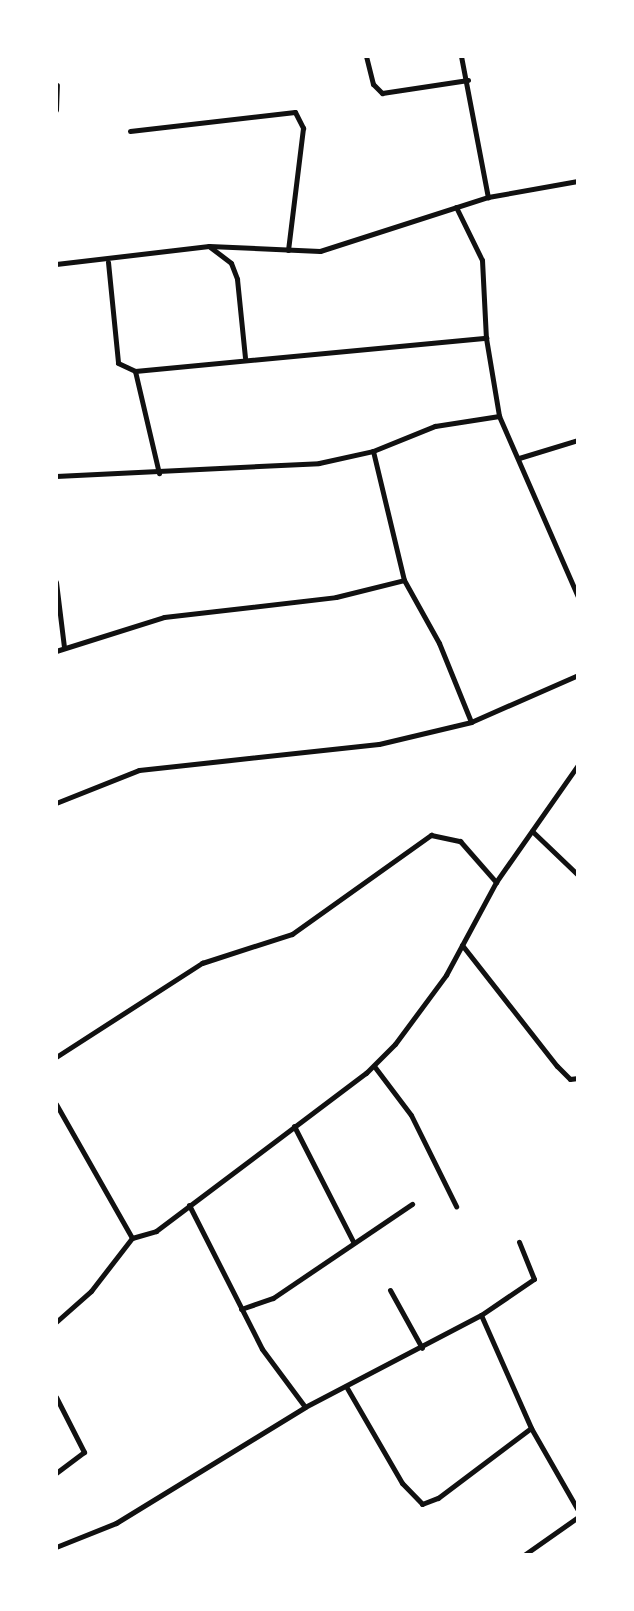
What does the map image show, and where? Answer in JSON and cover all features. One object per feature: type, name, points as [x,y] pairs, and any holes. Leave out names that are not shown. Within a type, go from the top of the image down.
[{"type":"street","points":[[366,56],[373,84],[382,93],[468,80]]},
{"type":"street","points":[[461,56],[488,197]]},
{"type":"street","points":[[56,110],[57,85]]},
{"type":"street","points":[[130,131],[295,112],[303,128],[288,250]]},
{"type":"street","points":[[56,264],[108,262],[209,246],[320,251],[488,197],[578,181]]},
{"type":"street","points":[[456,207],[482,260],[486,338],[499,416],[578,597]]},
{"type":"street","points":[[209,246],[231,263],[237,279],[245,358]]},
{"type":"street","points":[[108,262],[118,363],[135,371],[245,358],[486,338]]},
{"type":"street","points":[[135,371],[159,473]]},
{"type":"street","points":[[56,476],[319,463],[373,451],[435,426],[499,416]]},
{"type":"street","points":[[519,458],[578,440]]},
{"type":"street","points":[[373,451],[404,580],[439,643],[471,722]]},
{"type":"street","points":[[56,651],[164,617],[336,597],[404,580]]},
{"type":"street","points":[[56,582],[64,647]]},
{"type":"street","points":[[56,803],[139,770],[379,744],[471,722],[578,675]]},
{"type":"street","points":[[57,1320],[91,1291],[132,1238],[156,1231],[374,1065],[446,975],[496,882],[578,765]]},
{"type":"street","points":[[532,831],[578,875]]},
{"type":"street","points":[[56,1057],[202,963],[292,934],[431,835],[460,841],[496,882]]},
{"type":"street","points":[[462,945],[557,1066],[570,1079],[578,1078]]},
{"type":"street","points":[[374,1065],[411,1115],[456,1206]]},
{"type":"street","points":[[56,1104],[132,1238]]},
{"type":"street","points":[[294,1126],[354,1243]]},
{"type":"street","points":[[241,1309],[273,1298],[412,1204]]},
{"type":"street","points":[[189,1205],[241,1309],[305,1407]]},
{"type":"street","points":[[56,1547],[116,1523],[305,1407],[347,1388],[481,1315],[534,1279],[519,1242]]},
{"type":"street","points":[[390,1290],[422,1348]]},
{"type":"street","points":[[481,1315],[531,1428],[578,1510]]},
{"type":"street","points":[[347,1388],[402,1483],[422,1504],[438,1498],[531,1428]]},
{"type":"street","points":[[56,1397],[84,1452],[56,1473]]},
{"type":"street","points":[[524,1555],[578,1517]]}]
